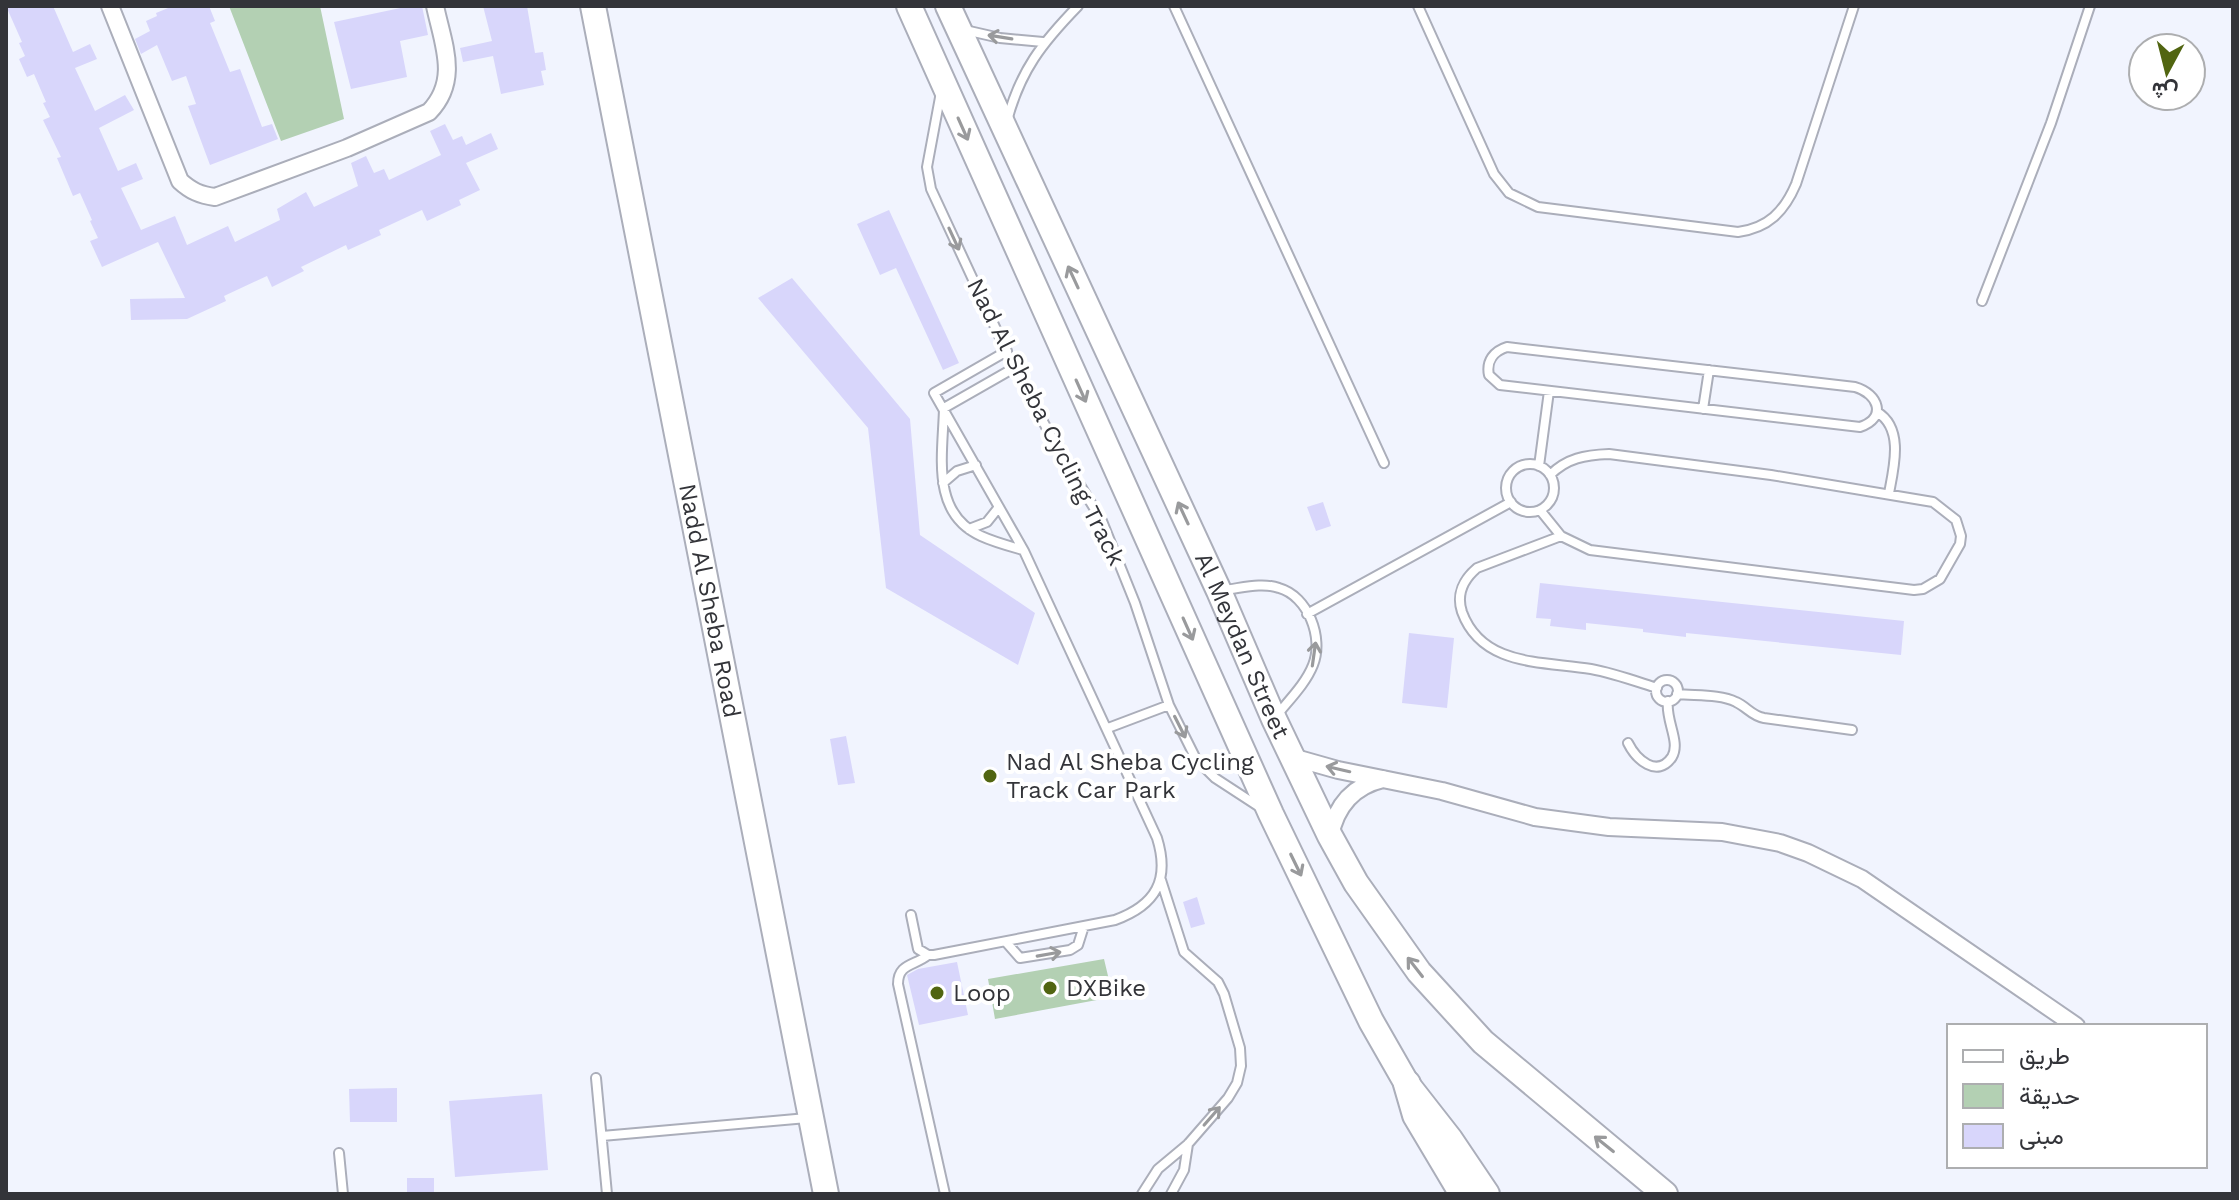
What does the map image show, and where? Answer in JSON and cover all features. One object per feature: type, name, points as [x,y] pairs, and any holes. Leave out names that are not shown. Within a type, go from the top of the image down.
[{"type":"main road","points":[[1407,1084],[1416,1115],[1463,1194]]},
{"type":"street","points":[[110,6],[180,181],[202,196],[215,197],[347,148],[429,112],[446,88],[448,74],[435,6]]},
{"type":"street","name":"Nadd Al Sheba Road","points":[[593,6],[826,1194]]},
{"type":"street","name":"Al Meydan Street","points":[[909,6],[1271,814],[1371,1021],[1407,1084],[1450,1139],[1487,1194]]},
{"type":"street","name":"Al Meydan Street","points":[[953,17],[1219,591],[1274,719],[1356,883],[1386,929],[1455,1013],[1516,1072],[1665,1194]]},
{"type":"street","points":[[1292,757],[1338,770],[1442,791],[1499,809],[1572,824],[1722,832],[1780,843],[1862,879],[2073,1024]]},
{"type":"street","points":[[1330,836],[1335,816],[1347,798],[1364,785],[1384,778]]},
{"type":"street","points":[[1450,1139],[1462,1143],[1502,1194]]},
{"type":"lane","points":[[1004,129],[1019,83],[1043,42],[1078,6]]},
{"type":"lane","points":[[1174,6],[1384,463]]},
{"type":"lane","points":[[1418,6],[1494,174],[1500,184],[1518,199],[1538,207],[1738,232],[1749,231],[1770,221],[1792,195],[1854,6]]},
{"type":"lane","points":[[1982,301],[2045,138],[2090,6]]},
{"type":"lane","points":[[953,17],[1000,38],[1043,42]]},
{"type":"lane","name":"Nad Al Sheba Cycling Track","points":[[942,84],[928,156],[928,179],[1014,368],[1102,521],[1135,603],[1169,705],[1196,759],[1225,787],[1271,814]]},
{"type":"lane","points":[[1507,347],[1860,388],[1875,399],[1877,412],[1871,422],[1860,427],[1549,391],[1496,383],[1488,370],[1491,358],[1507,347]]},
{"type":"lane","points":[[1007,351],[934,393],[1024,551],[1108,728],[1157,838],[1161,852],[1161,880],[1184,952],[1218,982],[1241,1057],[1240,1075],[1233,1091],[1188,1144],[1158,1169],[1142,1194]]},
{"type":"lane","points":[[944,408],[1014,368]]},
{"type":"lane","points":[[1703,409],[1709,370]]},
{"type":"lane","points":[[1539,466],[1549,391]]},
{"type":"lane","points":[[944,408],[943,483],[950,510],[968,529],[1024,551]]},
{"type":"lane","points":[[1877,412],[1888,421],[1894,433],[1894,462],[1889,493]]},
{"type":"lane","points":[[1540,510],[1561,536],[1577,547],[1603,553],[1904,589],[1923,589],[1940,579],[1960,544],[1959,528],[1950,514],[1933,502],[1889,493],[1609,454],[1580,456],[1564,463],[1550,475]]},
{"type":"lane","points":[[1528,464],[1539,466],[1550,475],[1552,498],[1540,510],[1524,511],[1511,502],[1506,486],[1513,471],[1528,464]]},
{"type":"lane","points":[[943,483],[957,471],[976,465]]},
{"type":"lane","points":[[1307,614],[1511,502]]},
{"type":"lane","points":[[968,529],[987,522],[999,507]]},
{"type":"lane","points":[[1561,536],[1477,568],[1469,575],[1460,595],[1460,606],[1468,625],[1494,650],[1516,660],[1593,670],[1657,688]]},
{"type":"lane","points":[[1219,591],[1255,586],[1281,588],[1292,594],[1307,614],[1316,635],[1315,658],[1306,677],[1274,719]]},
{"type":"lane","points":[[1657,688],[1663,681],[1671,681],[1677,686],[1677,694]]},
{"type":"lane","points":[[1657,688],[1660,699],[1668,701]]},
{"type":"lane","points":[[1668,701],[1677,694],[1727,699],[1764,718],[1852,730]]},
{"type":"lane","points":[[1628,743],[1637,758],[1648,765],[1661,765],[1670,759],[1676,745],[1668,722],[1668,701]]},
{"type":"lane","points":[[1108,728],[1169,705]]},
{"type":"lane","points":[[945,1194],[898,984],[903,968],[928,955],[1006,942],[1131,914],[1144,905],[1161,880]]},
{"type":"lane","points":[[911,915],[916,944],[922,953],[928,955]]},
{"type":"lane","points":[[1006,942],[1020,958],[1070,950],[1078,945],[1084,926]]},
{"type":"lane","points":[[596,1078],[607,1194]]},
{"type":"lane","points":[[602,1136],[812,1118]]},
{"type":"lane","points":[[1171,1194],[1184,1170],[1188,1144]]},
{"type":"lane","points":[[339,1153],[343,1194]]},
{"type":"green space","points":[[229,6],[320,6],[344,119],[281,141]]},
{"type":"green space","name":"DXBike","points":[[1104,959],[1113,997],[995,1019],[988,979]]},
{"type":"building","points":[[6,6],[53,6],[73,52],[90,44],[97,59],[75,68],[95,111],[125,95],[134,110],[99,128],[118,171],[136,163],[143,179],[121,188],[141,230],[175,216],[187,245],[228,226],[235,242],[280,220],[277,209],[306,192],[314,207],[358,186],[351,163],[366,156],[374,173],[384,169],[389,180],[441,155],[430,131],[445,124],[453,140],[462,136],[466,145],[491,133],[498,149],[466,163],[480,190],[459,200],[461,205],[427,221],[422,210],[379,230],[381,235],[348,250],[346,245],[301,267],[304,271],[272,287],[267,276],[224,296],[226,301],[187,319],[131,320],[130,299],[185,298],[158,242],[102,267],[90,241],[98,238],[92,220],[80,193],[73,196],[57,158],[61,157],[43,120],[50,117],[43,103],[46,102],[34,74],[27,77],[19,59],[25,56],[19,43],[22,42]]},
{"type":"building","points":[[173,6],[209,6],[215,21],[210,23],[230,72],[240,69],[262,127],[272,124],[278,139],[210,165],[188,106],[196,104],[186,76],[172,81],[157,45],[141,54],[135,39],[150,31],[146,21]]},
{"type":"building","points":[[422,6],[428,35],[400,41],[407,77],[351,89],[334,22]]},
{"type":"building","points":[[483,6],[527,6],[535,53],[543,52],[546,70],[541,71],[544,85],[501,94],[493,56],[463,62],[460,48],[492,41]]},
{"type":"building","points":[[889,210],[959,363],[943,370],[896,268],[880,275],[857,224]]},
{"type":"building","points":[[792,278],[910,419],[920,535],[1035,613],[1018,665],[886,588],[868,428],[758,298]]},
{"type":"building","points":[[1323,502],[1331,526],[1316,531],[1307,507]]},
{"type":"building","points":[[1540,583],[1904,621],[1901,655],[1686,633],[1686,637],[1586,623],[1586,630],[1550,626],[1551,619],[1536,618]]},
{"type":"building","points":[[1409,633],[1454,638],[1447,708],[1402,703]]},
{"type":"building","points":[[846,736],[855,783],[838,785],[830,739]]},
{"type":"building","points":[[1197,897],[1205,924],[1191,928],[1183,902]]},
{"type":"building","name":"Loop","points":[[957,962],[968,1015],[919,1025],[907,975],[918,969]]},
{"type":"building","points":[[397,1088],[397,1122],[350,1122],[349,1089]]},
{"type":"building","points":[[542,1094],[548,1170],[455,1177],[449,1101]]},
{"type":"building","points":[[407,1178],[434,1178],[434,1194],[407,1194]]},
{"type":"place","name":"Nad Al Sheba Cycling Track Car Park","points":[[990,776]]},
{"type":"place","name":"DXBike","points":[[1050,988]]},
{"type":"place","name":"Loop","points":[[937,993]]}]
